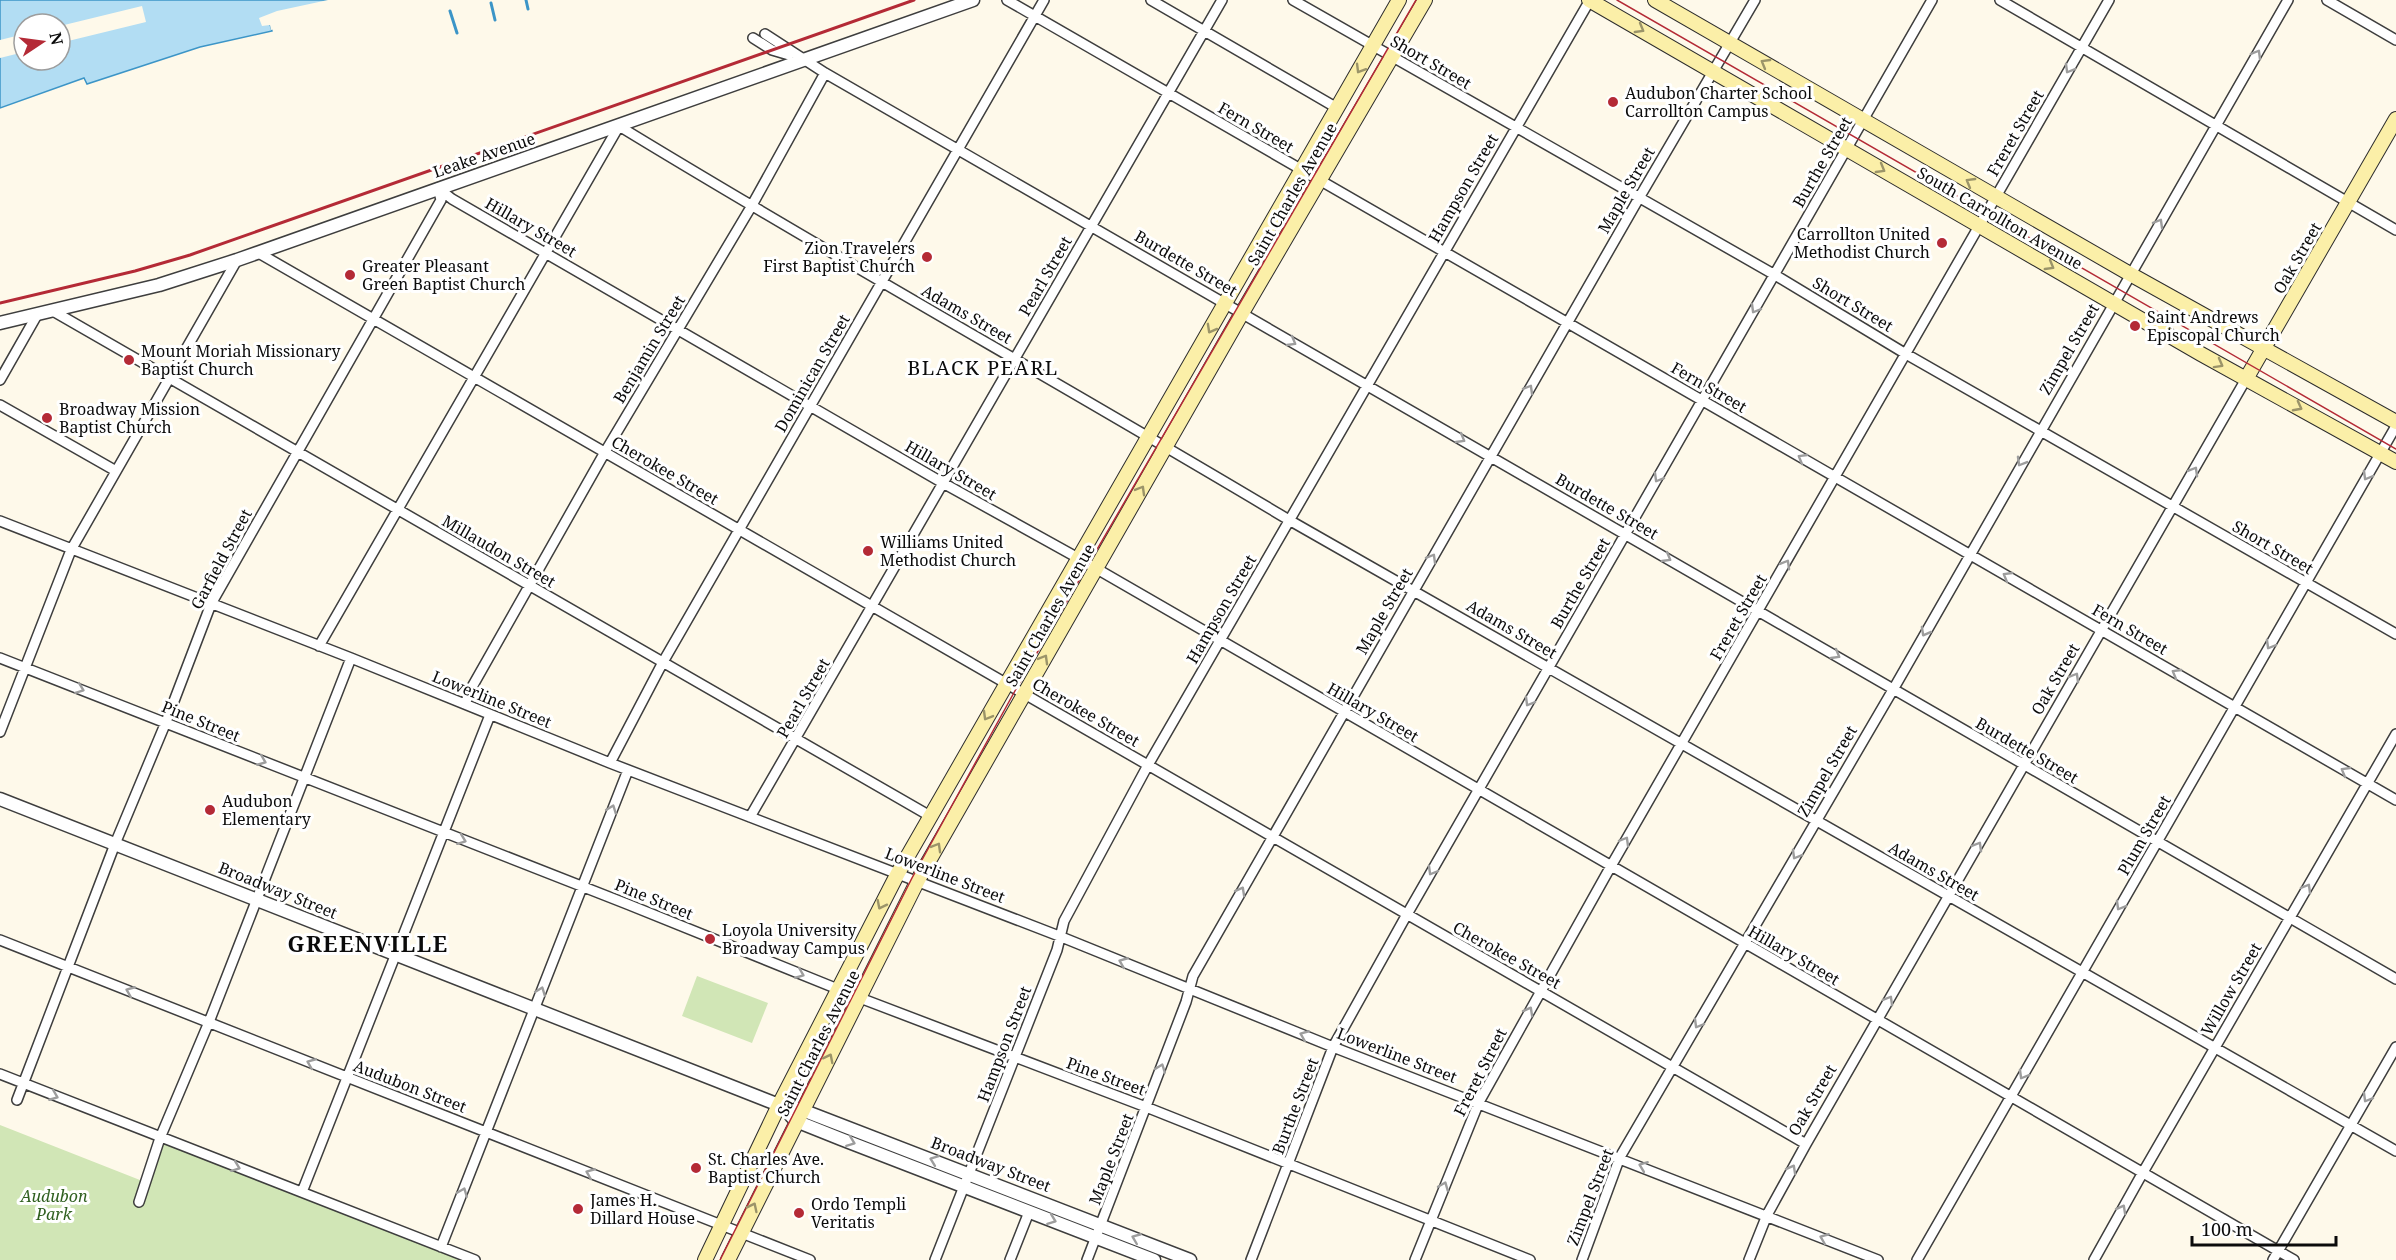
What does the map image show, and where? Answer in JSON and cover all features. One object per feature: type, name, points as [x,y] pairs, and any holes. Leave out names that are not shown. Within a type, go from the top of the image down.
[{"type":"main road","name":"Saint Charles Avenue","points":[[705,1260],[723,1227],[779,1105],[898,873],[1400,0]]},
{"type":"main road","name":"Saint Charles Avenue","points":[[728,1260],[918,880],[1242,313],[1425,0]]},
{"type":"main road","name":"South Carrollton Avenue","points":[[1589,0],[2246,380],[2396,462]]},
{"type":"main road","name":"South Carrollton Avenue","points":[[1655,0],[2130,274],[2396,424]]},
{"type":"main road","name":"Oak Street","points":[[2246,380],[2396,118]]},
{"type":"street","name":"Leake Avenue","points":[[0,323],[159,285],[237,260],[973,0]]},
{"type":"street","name":"Fern Street","points":[[1007,0],[2396,800]]},
{"type":"street","name":"Dominican Street","points":[[610,763],[663,662],[1044,0]]},
{"type":"street","points":[[1151,0],[1337,108]]},
{"type":"street","name":"Pearl Street","points":[[750,817],[1222,0]]},
{"type":"street","name":"Short Street","points":[[1293,0],[1775,274],[1906,354],[2396,634]]},
{"type":"street","name":"Hampson Street","points":[[935,1260],[1057,950],[1064,921],[1148,765],[1589,0]]},
{"type":"street","name":"Maple Street","points":[[1087,1260],[1186,1002],[1193,976],[1490,456],[1755,0]]},
{"type":"street","name":"Burthe Street","points":[[1251,1260],[1334,1047],[1406,916],[1932,0]]},
{"type":"street","points":[[2000,0],[2396,230]]},
{"type":"street","name":"Freret Street","points":[[1415,1260],[1479,1102],[1540,990],[2109,0]]},
{"type":"street","points":[[2130,274],[2288,0]]},
{"type":"street","points":[[2327,0],[2396,39]]},
{"type":"street","points":[[765,34],[802,60]]},
{"type":"street","points":[[753,38],[772,50],[802,60]]},
{"type":"street","name":"Burdette Street","points":[[802,60],[2396,979]]},
{"type":"street","name":"Benjamin Street","points":[[465,704],[472,687],[605,452],[751,207],[825,73]]},
{"type":"street","points":[[319,646],[544,252],[619,126]]},
{"type":"street","name":"Adams Street","points":[[619,126],[751,207],[1166,446],[1289,520],[2396,1151]]},
{"type":"street","name":"Hillary Street","points":[[438,188],[452,199],[943,483],[1078,558],[2294,1260]]},
{"type":"street","name":"Garfield Street","points":[[16,1100],[211,604],[441,200],[438,188]]},
{"type":"street","name":"Cherokee Street","points":[[257,252],[1406,916],[1540,990],[1806,1144]]},
{"type":"street","points":[[0,732],[71,550],[237,260]]},
{"type":"street","name":"Zimpel Street","points":[[1582,1260],[1620,1157],[1893,688],[2130,274]]},
{"type":"street","name":"Millaudon Street","points":[[53,310],[930,816]]},
{"type":"street","points":[[0,380],[37,315]]},
{"type":"street","name":"Oak Street","points":[[1749,1260],[1767,1215],[1806,1144],[2246,380]]},
{"type":"street","points":[[0,405],[116,471]]},
{"type":"street","name":"Plum Street","points":[[1917,1260],[2396,424]]},
{"type":"street","name":"Lowerline Street","points":[[0,521],[351,658],[610,763],[918,880],[1334,1047],[1620,1157],[1878,1260]]},
{"type":"street","name":"Pine Street","points":[[0,658],[838,990],[1146,1107],[1530,1260]]},
{"type":"street","points":[[139,1202],[160,1137],[209,1022],[351,658]]},
{"type":"street","points":[[302,1192],[490,715]]},
{"type":"street","name":"Willow Street","points":[[2094,1260],[2396,734]]},
{"type":"street","points":[[441,1246],[628,770]]},
{"type":"street","name":"Broadway Street","points":[[0,799],[779,1105],[964,1186],[1154,1260]]},
{"type":"street","name":"Audubon Street","points":[[0,940],[810,1260]]},
{"type":"street","points":[[2273,1260],[2396,1047]]},
{"type":"street","points":[[0,1074],[475,1260]]},
{"type":"street","name":"Broadway Street","points":[[799,1115],[969,1173],[1190,1260]]},
{"type":"street","points":[[1010,1260],[1029,1212]]},
{"type":"green space","points":[[697,976],[768,1003],[752,1043],[682,1016]]},
{"type":"green space","name":"Audubon Park","points":[[0,1125],[145,1182],[161,1140],[472,1260],[0,1260]]},
{"type":"water","points":[[0,0],[368,0],[269,21],[272,31],[200,47],[87,84],[84,78],[0,108]]},
{"type":"pier","points":[[328,0],[371,0],[369,3],[272,23],[274,29],[271,30],[270,25],[262,26],[259,18],[277,11]]},
{"type":"pier","points":[[142,6],[146,22],[72,40],[72,23]]},
{"type":"pier","points":[[12,37],[12,55],[0,58],[0,40]]},
{"type":"waterway","points":[[526,0],[528,9]]},
{"type":"waterway","points":[[491,3],[495,20]]},
{"type":"waterway","points":[[450,11],[457,33]]},
{"type":"tram line","points":[[720,1260],[912,878],[1016,689],[1416,0]]},
{"type":"tram line","points":[[1617,0],[2396,449]]},
{"type":"railway","points":[[0,303],[135,271],[190,255],[914,0]]},
{"type":"place","name":"Audubon Charter School Carrollton Campus","points":[[1613,102]]},
{"type":"place","name":"Carrollton United Methodist Church","points":[[1942,243]]},
{"type":"place","name":"Zion Travelers First Baptist Church","points":[[927,257]]},
{"type":"place","name":"Greater Pleasant Green Baptist Church","points":[[350,275]]},
{"type":"place","name":"Saint Andrews Episcopal Church","points":[[2135,326]]},
{"type":"place","name":"Mount Moriah Missionary Baptist Church","points":[[129,360]]},
{"type":"place","name":"Broadway Mission Baptist Church","points":[[47,418]]},
{"type":"place","name":"Williams United Methodist Church","points":[[868,551]]},
{"type":"place","name":"Audubon Elementary","points":[[210,810]]},
{"type":"place","name":"Loyola University Broadway Campus","points":[[710,939]]},
{"type":"place","name":"St. Charles Ave. Baptist Church","points":[[696,1168]]},
{"type":"place","name":"James H. Dillard House","points":[[578,1209]]},
{"type":"place","name":"Ordo Templi Veritatis","points":[[799,1213]]},
{"type":"district","name":"BLACK PEARL","points":[[983,368]]},
{"type":"district","name":"GREENVILLE","points":[[368,944]]}]
